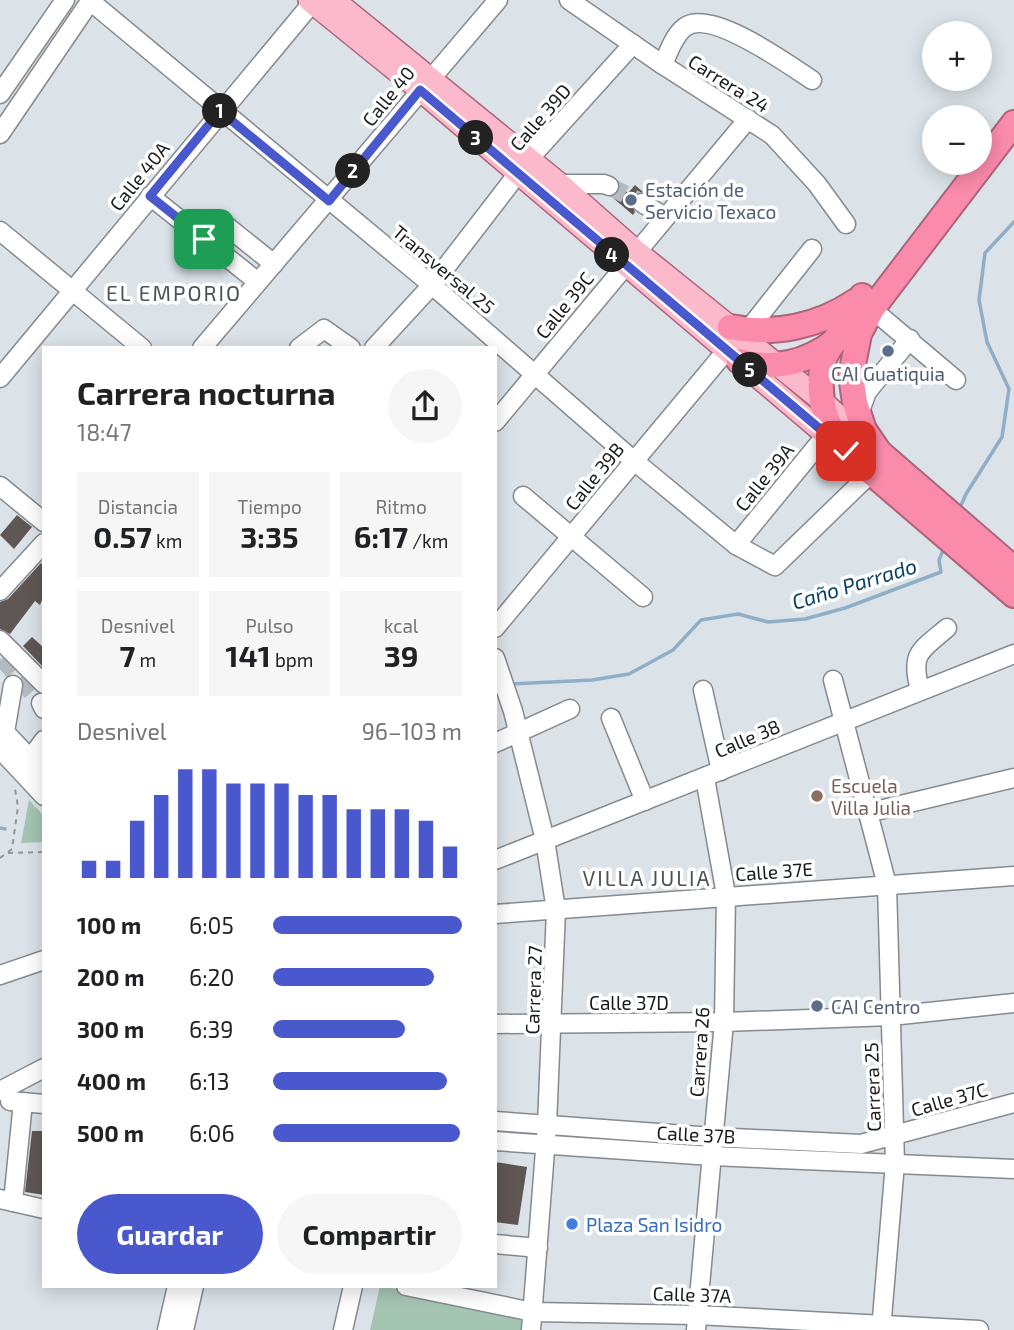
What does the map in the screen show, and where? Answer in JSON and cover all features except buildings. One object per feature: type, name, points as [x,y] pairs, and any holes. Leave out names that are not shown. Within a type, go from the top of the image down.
[{"type":"highway","points":[[992,129],[1014,101]]},
{"type":"highway","points":[[1014,123],[834,343],[822,367],[821,400],[830,428],[846,451],[875,462],[1014,595]]},
{"type":"highway","points":[[875,462],[852,390],[852,361],[866,303],[957,175]]},
{"type":"highway","points":[[735,342],[774,330],[800,326],[866,303]]},
{"type":"highway","points":[[735,342],[776,366],[809,358],[834,343]]},
{"type":"highway","points":[[914,497],[983,543],[1014,569]]},
{"type":"main road","points":[[334,0],[425,84],[630,258],[735,342],[826,435],[846,451]]},
{"type":"main road","points":[[310,1],[425,84]]},
{"type":"main road","points":[[523,167],[560,184],[630,258]]},
{"type":"main road","points":[[735,342],[776,366],[821,400],[875,462]]},
{"type":"street","points":[[2,88],[65,0]]},
{"type":"street","points":[[0,134],[90,0]]},
{"type":"street","name":"Transversal 25","points":[[90,0],[432,285],[633,460],[736,545],[775,566],[875,462]]},
{"type":"street","name":"Calle 40","points":[[204,346],[498,0]]},
{"type":"street","name":"Carrera 24","points":[[569,0],[772,135],[791,153],[846,224]]},
{"type":"street","name":"Calle 40A","points":[[0,378],[310,1]]},
{"type":"street","points":[[663,65],[676,38],[685,27],[695,23],[718,27],[759,45],[812,80]]},
{"type":"street","name":"Calle 39D","points":[[376,346],[432,285],[523,167],[633,44]]},
{"type":"street","name":"Calle 39C","points":[[497,420],[748,119]]},
{"type":"street","points":[[560,184],[609,186]]},
{"type":"street","points":[[150,196],[258,282]]},
{"type":"street","points":[[642,204],[665,216]]},
{"type":"street","points":[[224,224],[274,264]]},
{"type":"street","points":[[0,231],[140,346]]},
{"type":"street","name":"Calle 39B","points":[[497,626],[812,249]]},
{"type":"street","points":[[866,303],[956,380]]},
{"type":"street","points":[[302,346],[324,329],[348,346]]},
{"type":"street","points":[[859,417],[867,392],[910,339]]},
{"type":"street","name":"Calle 39A","points":[[736,545],[826,435]]},
{"type":"street","points":[[0,486],[42,520]]},
{"type":"street","points":[[523,496],[643,597]]},
{"type":"street","points":[[0,591],[42,545]]},
{"type":"street","points":[[920,690],[915,660],[920,651],[947,628]]},
{"type":"street","points":[[1,651],[42,682]]},
{"type":"street","name":"Calle 38","points":[[497,859],[1014,654]]},
{"type":"street","name":"Carrera 27","points":[[497,660],[513,711],[545,840],[556,910],[546,1145],[532,1321]]},
{"type":"street","name":"Carrera 25","points":[[833,680],[887,885],[895,1163],[881,1326]]},
{"type":"street","points":[[13,685],[2,736],[24,763],[42,793]]},
{"type":"street","name":"Carrera 26","points":[[697,1322],[724,1022],[726,895],[703,690]]},
{"type":"street","points":[[497,742],[570,709]]},
{"type":"street","points":[[611,718],[645,801]]},
{"type":"street","points":[[24,763],[42,742]]},
{"type":"street","points":[[24,763],[42,772]]},
{"type":"street","points":[[867,813],[1014,778]]},
{"type":"street","name":"Calle 37E","points":[[497,914],[1014,876]]},
{"type":"street","points":[[0,975],[42,961]]},
{"type":"street","name":"Calle 37D","points":[[497,1024],[724,1022],[891,1016],[1014,1003]]},
{"type":"street","points":[[0,1091],[42,1069]]},
{"type":"street","points":[[0,1099],[42,1104]]},
{"type":"street","points":[[23,1102],[7,1201],[42,1209]]},
{"type":"street","name":"Calle 37C","points":[[895,1136],[1014,1102]]},
{"type":"street","name":"Calle 37B","points":[[497,1121],[713,1137],[861,1144],[895,1136]]},
{"type":"street","name":"Calle 37B","points":[[497,1141],[712,1156],[1014,1169]]},
{"type":"street","name":"Calle 37B","points":[[797,1141],[895,1163]]},
{"type":"street","points":[[497,1244],[538,1248]]},
{"type":"street","points":[[167,1330],[177,1288]]},
{"type":"street","points":[[184,1330],[194,1288]]},
{"type":"street","points":[[343,1330],[353,1288]]},
{"type":"street","name":"Calle 37A","points":[[413,1288],[532,1321],[697,1322],[969,1330]]},
{"type":"path","points":[[0,858],[12,849],[24,763]]},
{"type":"path","points":[[7,853],[42,852]]},
{"type":"green space","points":[[29,800],[42,814],[42,842],[21,843]]},
{"type":"green space","points":[[380,1288],[524,1312],[522,1330],[370,1330]]},
{"type":"waterway","name":"Caño Parrado","points":[[959,510],[1002,437],[1009,389],[987,342],[979,300],[985,253],[1014,222]]},
{"type":"waterway","name":"Caño Parrado","points":[[511,684],[592,680],[629,674],[673,650],[701,620],[738,614],[768,622],[805,619],[845,608],[941,572],[939,560],[945,546]]},
{"type":"waterway","name":"Caño Parrado","points":[[0,828],[5,829]]},
{"type":"tunnel","points":[[609,186],[642,203]]},
{"type":"tunnel","points":[[2,658],[41,703]]},
{"type":"place","name":"Estación de Servicio Texaco","points":[[631,200]]},
{"type":"place","name":"CAI Guatiquia","points":[[888,351]]},
{"type":"place","name":"Escuela Villa Julia","points":[[817,796]]},
{"type":"place","name":"CAI Centro","points":[[817,1006]]},
{"type":"place","name":"Plaza San Isidro","points":[[572,1224]]},
{"type":"district","name":"EL EMPORIO","points":[[174,292]]},
{"type":"district","name":"VILLA JULIA","points":[[647,877]]},
{"type":"route","points":[[204,239],[150,196],[220,111],[329,201],[420,90],[846,451]]}]
